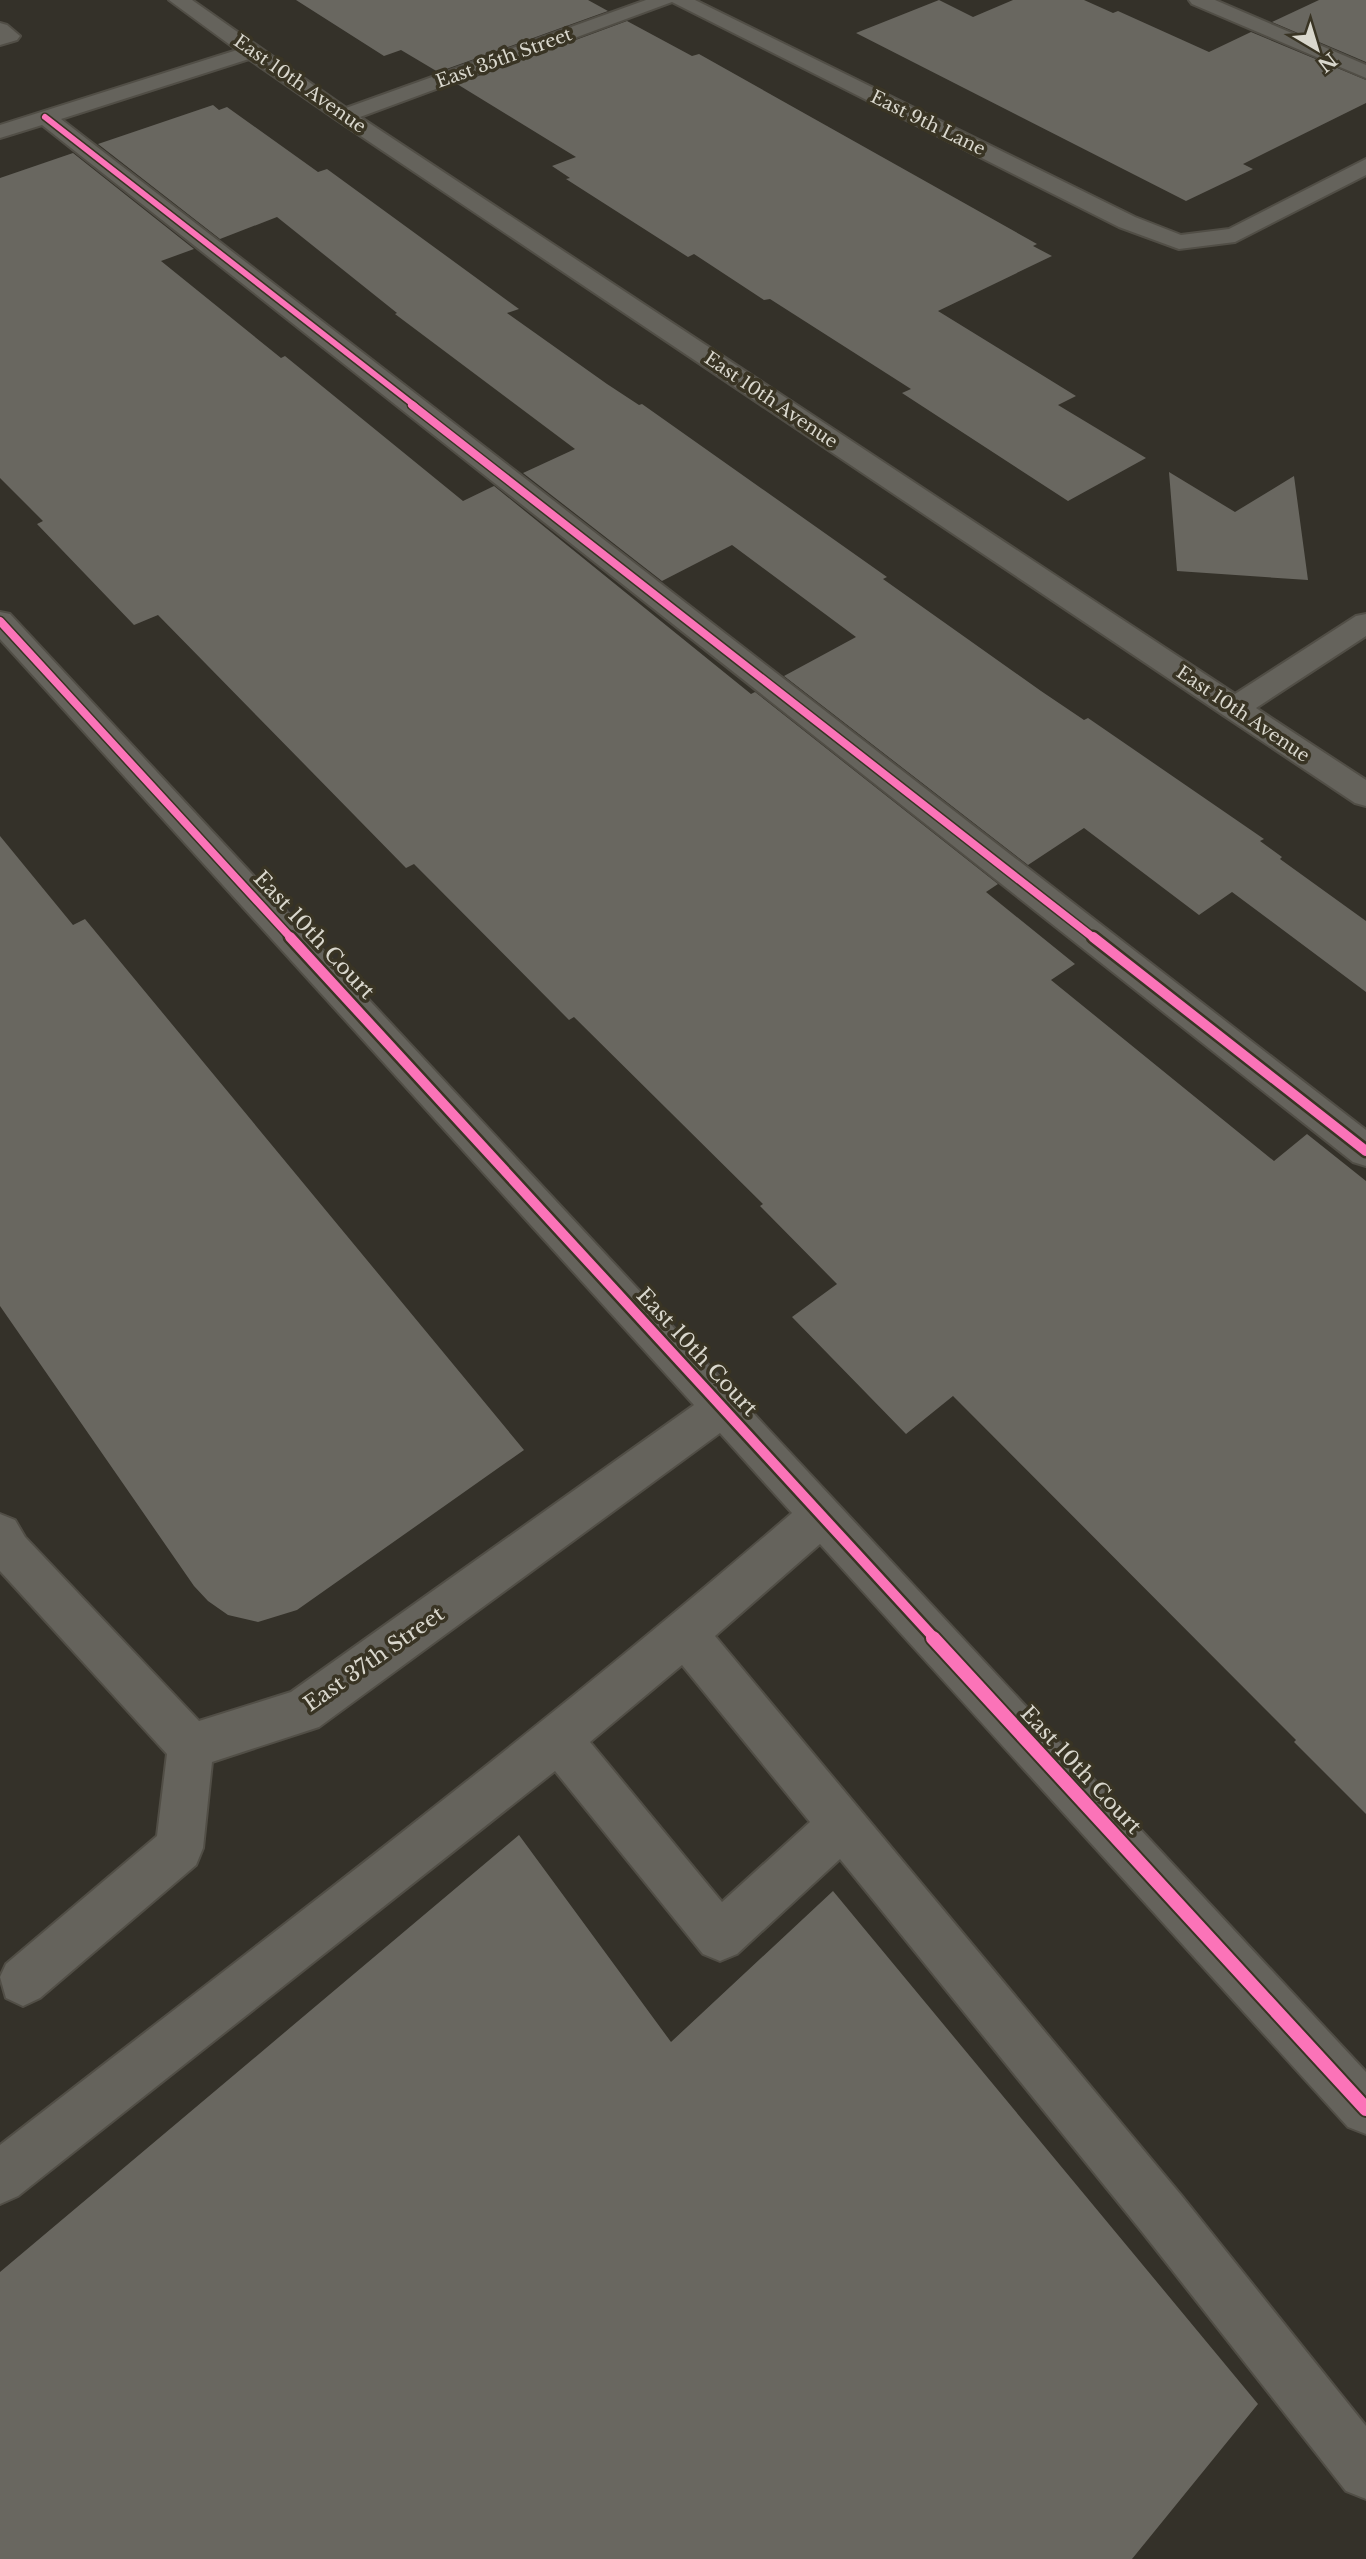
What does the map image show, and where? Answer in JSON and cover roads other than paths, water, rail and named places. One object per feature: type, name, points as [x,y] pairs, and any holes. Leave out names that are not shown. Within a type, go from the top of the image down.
[{"type":"street","name":"East 10th Avenue","points":[[179,0],[344,116],[1366,795]]},
{"type":"street","name":"East 35th Street","points":[[344,116],[664,0]]},
{"type":"street","name":"East 9th Lane","points":[[680,0],[1127,222],[1179,242],[1235,235],[1366,166]]},
{"type":"street","points":[[1199,0],[1366,72]]},
{"type":"street","points":[[0,29],[10,36],[0,39]]},
{"type":"street","points":[[0,132],[253,51]]},
{"type":"street","points":[[45,117],[1366,1151]]},
{"type":"street","name":"East 10th Court","points":[[0,621],[1366,2109]]},
{"type":"street","points":[[1234,708],[1366,623]]},
{"type":"street","name":"East 37th Street","points":[[191,1746],[303,1711],[722,1408]]},
{"type":"street","points":[[0,2178],[558,1739],[685,1634],[821,1515]]},
{"type":"street","points":[[5,1543],[191,1746],[179,1848],[23,1981]]},
{"type":"street","points":[[685,1634],[1162,2214],[1366,2471]]},
{"type":"street","points":[[558,1739],[720,1937],[842,1825]]}]
